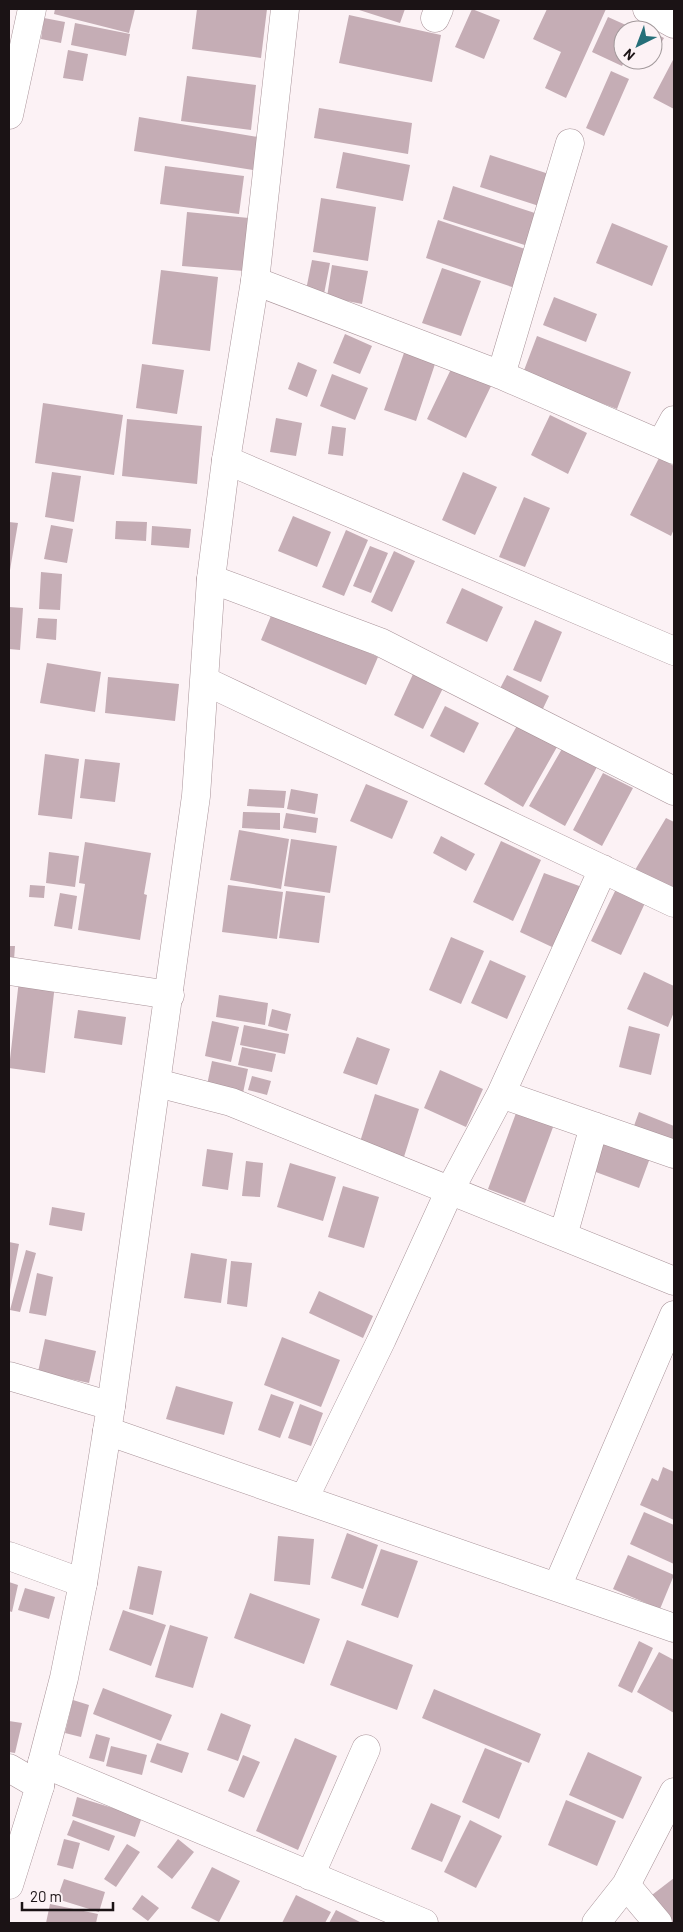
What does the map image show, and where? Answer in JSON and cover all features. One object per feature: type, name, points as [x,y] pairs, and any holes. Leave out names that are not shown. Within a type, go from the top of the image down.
[{"type":"street","points":[[9,115],[32,9]]},
{"type":"street","points":[[9,1885],[41,1774],[64,1678],[82,1583],[109,1418],[170,995],[196,796],[211,579],[226,460],[255,281],[285,9]]},
{"type":"street","points":[[647,9],[674,24]]},
{"type":"street","points":[[501,375],[570,143]]},
{"type":"street","points":[[255,281],[501,375],[667,447],[674,420]]},
{"type":"street","points":[[226,460],[674,651]]},
{"type":"street","points":[[211,579],[380,642],[674,791]]},
{"type":"street","points":[[205,681],[674,903]]},
{"type":"street","points":[[304,1500],[382,1339],[450,1190],[501,1094],[603,869]]},
{"type":"street","points":[[9,972],[170,995]]},
{"type":"street","points":[[156,1083],[231,1102],[564,1236],[672,1274]]},
{"type":"street","points":[[501,1094],[674,1154]]},
{"type":"street","points":[[564,1236],[594,1126]]},
{"type":"street","points":[[557,1587],[674,1315]]},
{"type":"street","points":[[9,1376],[304,1500],[674,1628]]},
{"type":"street","points":[[9,1556],[82,1583]]},
{"type":"street","points":[[310,1876],[366,1749]]},
{"type":"street","points":[[9,1768],[41,1774],[310,1876],[424,1923]]},
{"type":"street","points":[[596,1923],[626,1885],[674,1792]]},
{"type":"street","points":[[626,1885],[658,1923]]},
{"type":"building","points":[[55,9],[135,9],[129,33],[54,14]]},
{"type":"building","points":[[197,9],[267,9],[261,58],[192,49]]},
{"type":"building","points":[[356,9],[405,9],[400,23]]},
{"type":"building","points":[[472,9],[500,20],[484,59],[455,47]]},
{"type":"building","points":[[547,9],[606,9],[566,98],[545,88],[561,52],[533,39]]},
{"type":"building","points":[[349,15],[441,35],[432,82],[339,63]]},
{"type":"building","points":[[608,17],[615,20],[613,20],[613,62],[592,52]]},
{"type":"building","points":[[44,18],[65,22],[61,43],[41,39]]},
{"type":"building","points":[[75,23],[130,34],[126,56],[71,45]]},
{"type":"building","points":[[68,50],[88,54],[83,81],[63,78]]},
{"type":"building","points":[[674,58],[674,109],[653,98]]},
{"type":"building","points":[[611,71],[629,79],[604,136],[586,128]]},
{"type":"building","points":[[187,76],[256,85],[251,130],[181,121]]},
{"type":"building","points":[[319,108],[412,123],[408,154],[314,138]]},
{"type":"building","points":[[139,117],[258,137],[253,170],[134,151]]},
{"type":"building","points":[[343,152],[410,165],[403,201],[336,188]]},
{"type":"building","points":[[490,155],[549,174],[539,206],[480,187]]},
{"type":"building","points":[[165,166],[244,176],[239,214],[160,204]]},
{"type":"building","points":[[453,186],[541,215],[531,247],[443,219]]},
{"type":"building","points":[[321,198],[376,207],[368,261],[313,252]]},
{"type":"building","points":[[187,212],[249,218],[244,271],[182,266]]},
{"type":"building","points":[[438,220],[528,250],[515,288],[426,258]]},
{"type":"building","points":[[612,223],[668,246],[652,286],[596,263]]},
{"type":"building","points":[[312,260],[330,263],[324,294],[306,290]]},
{"type":"building","points":[[332,265],[368,271],[362,304],[327,297]]},
{"type":"building","points":[[442,268],[481,281],[461,336],[422,323]]},
{"type":"building","points":[[161,270],[218,277],[210,351],[152,344]]},
{"type":"building","points":[[554,297],[597,314],[586,342],[543,325]]},
{"type":"building","points":[[345,334],[372,346],[360,374],[333,363]]},
{"type":"building","points":[[537,336],[631,372],[617,409],[523,373]]},
{"type":"building","points":[[405,350],[436,361],[416,421],[384,410]]},
{"type":"building","points":[[298,362],[317,370],[307,397],[288,389]]},
{"type":"building","points":[[142,364],[184,370],[177,414],[136,408]]},
{"type":"building","points":[[453,365],[492,384],[466,438],[427,419]]},
{"type":"building","points":[[332,374],[368,388],[355,420],[320,406]]},
{"type":"building","points":[[43,403],[123,415],[114,475],[35,463]]},
{"type":"building","points":[[550,415],[587,433],[568,474],[531,455]]},
{"type":"building","points":[[276,418],[302,423],[296,456],[270,452]]},
{"type":"building","points":[[127,419],[202,426],[197,484],[122,476]]},
{"type":"building","points":[[332,426],[346,428],[343,456],[328,454]]},
{"type":"building","points":[[659,458],[674,466],[674,529],[671,536],[630,515]]},
{"type":"building","points":[[52,472],[81,476],[74,522],[45,517]]},
{"type":"building","points":[[463,472],[497,487],[475,535],[442,520]]},
{"type":"building","points":[[524,497],[550,508],[525,567],[499,557]]},
{"type":"building","points":[[293,516],[331,532],[317,567],[278,551]]},
{"type":"building","points":[[116,521],[147,522],[146,541],[115,539]]},
{"type":"building","points":[[9,522],[18,523],[10,570],[9,570]]},
{"type":"building","points":[[51,525],[73,529],[67,563],[44,559]]},
{"type":"building","points":[[152,526],[191,529],[189,548],[151,545]]},
{"type":"building","points":[[346,530],[368,540],[344,596],[322,587]]},
{"type":"building","points":[[370,546],[388,553],[371,593],[353,586]]},
{"type":"building","points":[[394,551],[415,561],[392,612],[371,602]]},
{"type":"building","points":[[41,572],[62,574],[60,610],[39,609]]},
{"type":"building","points":[[462,588],[503,607],[487,642],[446,623]]},
{"type":"building","points":[[9,607],[23,608],[20,650],[9,649]]},
{"type":"building","points":[[273,611],[378,657],[366,685],[261,640]]},
{"type":"building","points":[[38,618],[57,619],[56,640],[36,638]]},
{"type":"building","points":[[535,620],[562,632],[541,682],[513,670]]},
{"type":"building","points":[[47,663],[101,672],[95,712],[40,703]]},
{"type":"building","points":[[414,672],[444,686],[423,729],[394,715]]},
{"type":"building","points":[[507,675],[549,696],[538,719],[495,698]]},
{"type":"building","points":[[108,677],[179,684],[175,721],[105,713]]},
{"type":"building","points":[[445,706],[479,723],[464,753],[430,736]]},
{"type":"building","points":[[518,724],[557,747],[523,807],[484,784]]},
{"type":"building","points":[[563,747],[597,767],[565,826],[529,806]]},
{"type":"building","points":[[45,754],[79,759],[72,819],[38,815]]},
{"type":"building","points":[[85,759],[120,763],[115,802],[80,798]]},
{"type":"building","points":[[603,773],[633,788],[602,846],[573,830]]},
{"type":"building","points":[[366,784],[408,801],[392,839],[350,821]]},
{"type":"building","points":[[249,789],[286,791],[284,808],[247,806]]},
{"type":"building","points":[[291,789],[318,794],[315,814],[287,809]]},
{"type":"building","points":[[243,812],[280,813],[280,830],[242,828]]},
{"type":"building","points":[[286,813],[318,818],[316,833],[283,828]]},
{"type":"building","points":[[666,818],[674,822],[674,891],[635,870]]},
{"type":"building","points":[[239,830],[289,839],[281,889],[230,880]]},
{"type":"building","points":[[441,836],[475,854],[466,871],[433,853]]},
{"type":"building","points":[[291,839],[337,846],[330,893],[284,886]]},
{"type":"building","points":[[501,841],[541,860],[513,921],[473,902]]},
{"type":"building","points":[[85,842],[151,853],[144,894],[147,895],[140,940],[78,930],[85,884],[79,883]]},
{"type":"building","points":[[49,852],[79,856],[75,887],[46,883]]},
{"type":"building","points":[[544,873],[582,887],[552,947],[520,932]]},
{"type":"building","points":[[30,885],[45,886],[44,898],[29,897]]},
{"type":"building","points":[[228,885],[283,892],[277,939],[222,932]]},
{"type":"building","points":[[616,889],[645,903],[621,955],[591,941]]},
{"type":"building","points":[[286,891],[325,896],[319,943],[279,938]]},
{"type":"building","points":[[60,893],[77,896],[72,929],[54,926]]},
{"type":"building","points":[[451,937],[484,951],[461,1004],[429,990]]},
{"type":"building","points":[[9,946],[15,946],[14,960],[9,959]]},
{"type":"building","points":[[490,960],[526,976],[507,1019],[471,1003]]},
{"type":"building","points":[[644,972],[674,986],[674,1012],[668,1027],[627,1009]]},
{"type":"building","points":[[19,980],[55,984],[45,1073],[9,1068]]},
{"type":"building","points":[[219,995],[268,1003],[265,1025],[216,1017]]},
{"type":"building","points":[[272,1009],[291,1014],[287,1031],[268,1026]]},
{"type":"building","points":[[78,1010],[126,1017],[122,1045],[74,1038]]},
{"type":"building","points":[[212,1021],[239,1027],[231,1062],[205,1056]]},
{"type":"building","points":[[244,1025],[289,1034],[285,1054],[240,1045]]},
{"type":"building","points":[[629,1026],[660,1034],[651,1075],[619,1067]]},
{"type":"building","points":[[357,1037],[390,1049],[377,1085],[343,1073]]},
{"type":"building","points":[[242,1047],[276,1054],[272,1072],[238,1065]]},
{"type":"building","points":[[212,1061],[248,1069],[243,1093],[207,1085]]},
{"type":"building","points":[[440,1070],[483,1089],[466,1127],[424,1108]]},
{"type":"building","points":[[252,1076],[271,1081],[267,1095],[248,1090]]},
{"type":"building","points":[[375,1094],[419,1109],[403,1160],[359,1145]]},
{"type":"building","points":[[519,1105],[556,1119],[525,1203],[488,1189]]},
{"type":"building","points":[[639,1112],[674,1126],[674,1151],[631,1134]]},
{"type":"building","points":[[603,1141],[650,1158],[639,1188],[593,1171]]},
{"type":"building","points":[[207,1149],[233,1153],[228,1190],[202,1186]]},
{"type":"building","points":[[246,1161],[263,1163],[260,1197],[242,1196]]},
{"type":"building","points":[[290,1163],[336,1177],[323,1221],[277,1207]]},
{"type":"building","points":[[343,1186],[379,1197],[364,1248],[328,1237]]},
{"type":"building","points":[[52,1207],[85,1213],[82,1231],[49,1225]]},
{"type":"building","points":[[9,1242],[19,1244],[10,1290],[9,1290]]},
{"type":"building","points":[[26,1250],[36,1253],[20,1312],[10,1310]]},
{"type":"building","points":[[191,1253],[227,1259],[221,1303],[184,1298]]},
{"type":"building","points":[[231,1261],[252,1263],[247,1307],[227,1304]]},
{"type":"building","points":[[37,1273],[53,1277],[46,1316],[29,1313]]},
{"type":"building","points":[[319,1291],[373,1316],[363,1338],[309,1313]]},
{"type":"building","points":[[282,1337],[340,1360],[321,1407],[264,1385]]},
{"type":"building","points":[[45,1339],[96,1351],[89,1383],[38,1372]]},
{"type":"building","points":[[176,1386],[233,1402],[224,1435],[166,1419]]},
{"type":"building","points":[[271,1394],[294,1402],[280,1438],[258,1430]]},
{"type":"building","points":[[300,1404],[323,1413],[311,1446],[288,1438]]},
{"type":"building","points":[[663,1467],[674,1472],[674,1520],[640,1505],[652,1478],[658,1481]]},
{"type":"building","points":[[644,1512],[674,1525],[674,1564],[630,1544]]},
{"type":"building","points":[[347,1533],[378,1545],[363,1589],[331,1578]]},
{"type":"building","points":[[278,1536],[314,1539],[310,1585],[274,1581]]},
{"type":"building","points":[[381,1549],[418,1561],[398,1618],[361,1605]]},
{"type":"building","points":[[628,1555],[674,1575],[660,1609],[613,1589]]},
{"type":"building","points":[[138,1566],[162,1571],[153,1615],[129,1609]]},
{"type":"building","points":[[9,1582],[18,1585],[12,1612],[9,1611]]},
{"type":"building","points":[[25,1588],[55,1597],[49,1619],[18,1610]]},
{"type":"building","points":[[250,1593],[320,1619],[304,1664],[234,1638]]},
{"type":"building","points":[[123,1610],[166,1625],[151,1666],[109,1650]]},
{"type":"building","points":[[170,1625],[208,1637],[193,1688],[155,1677]]},
{"type":"building","points":[[347,1640],[413,1665],[397,1710],[330,1685]]},
{"type":"building","points":[[639,1641],[653,1648],[632,1693],[618,1686]]},
{"type":"building","points":[[659,1652],[674,1660],[674,1713],[637,1692]]},
{"type":"building","points":[[103,1688],[172,1715],[161,1741],[93,1714]]},
{"type":"building","points":[[434,1689],[541,1734],[529,1763],[422,1718]]},
{"type":"building","points":[[73,1700],[89,1705],[81,1737],[65,1733]]},
{"type":"building","points":[[221,1713],[251,1725],[238,1761],[207,1750]]},
{"type":"building","points":[[9,1721],[22,1723],[15,1753],[9,1752]]},
{"type":"building","points":[[96,1734],[110,1738],[104,1762],[89,1758]]},
{"type":"building","points":[[295,1738],[337,1756],[298,1850],[256,1831]]},
{"type":"building","points":[[157,1743],[189,1753],[182,1773],[150,1762]]},
{"type":"building","points":[[111,1746],[147,1755],[142,1775],[106,1766]]},
{"type":"building","points":[[485,1748],[522,1763],[499,1819],[462,1802]]},
{"type":"building","points":[[588,1752],[642,1777],[623,1819],[569,1795]]},
{"type":"building","points":[[243,1755],[260,1762],[244,1798],[228,1791]]},
{"type":"building","points":[[77,1797],[142,1817],[135,1837],[72,1816]]},
{"type":"building","points":[[566,1800],[616,1821],[597,1866],[548,1845]]},
{"type":"building","points":[[431,1803],[461,1816],[442,1862],[411,1849]]},
{"type":"building","points":[[73,1820],[115,1836],[109,1851],[67,1835]]},
{"type":"building","points":[[470,1820],[502,1836],[476,1888],[444,1872]]},
{"type":"building","points":[[64,1839],[80,1843],[73,1869],[57,1865]]},
{"type":"building","points":[[178,1839],[194,1852],[172,1879],[157,1867]]},
{"type":"building","points":[[127,1844],[140,1852],[116,1887],[104,1879]]},
{"type":"building","points":[[212,1867],[240,1881],[219,1922],[191,1908]]},
{"type":"building","points":[[674,1878],[674,1923],[668,1923],[648,1898]]},
{"type":"building","points":[[64,1879],[105,1892],[99,1912],[57,1899]]},
{"type":"building","points":[[142,1895],[159,1908],[148,1921],[132,1909]]},
{"type":"building","points":[[296,1895],[331,1912],[325,1923],[282,1923]]},
{"type":"building","points":[[50,1904],[98,1914],[96,1923],[46,1923]]},
{"type":"building","points":[[336,1910],[362,1923],[329,1923]]}]
